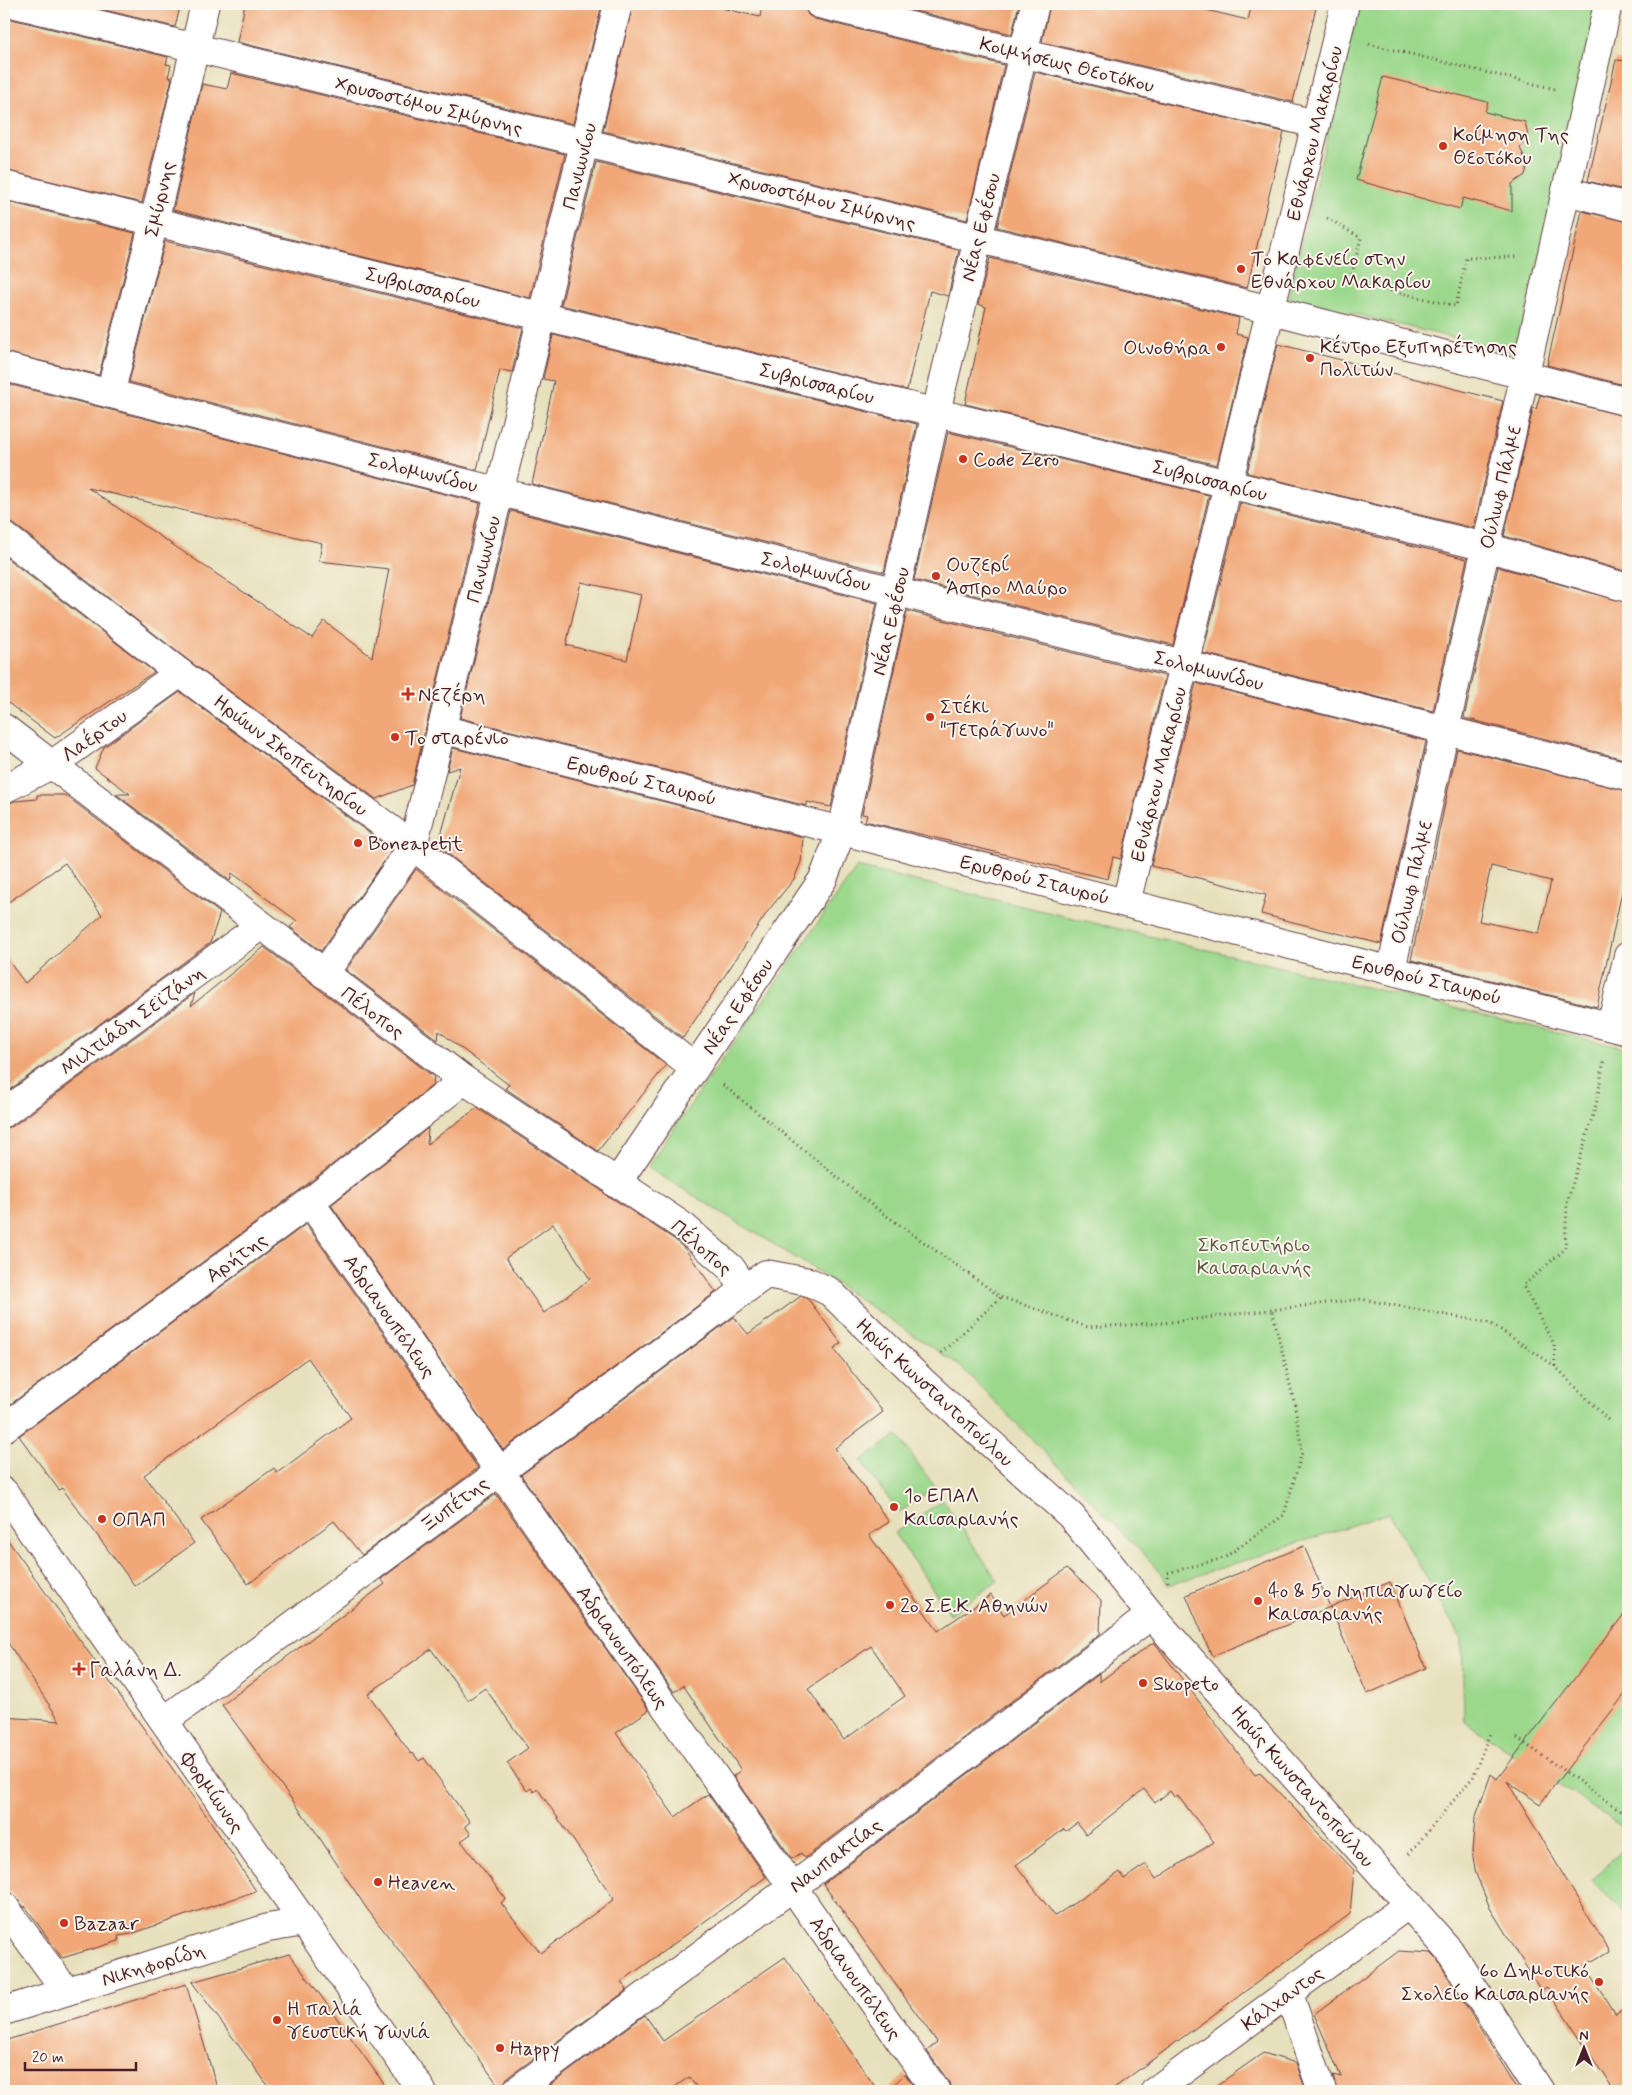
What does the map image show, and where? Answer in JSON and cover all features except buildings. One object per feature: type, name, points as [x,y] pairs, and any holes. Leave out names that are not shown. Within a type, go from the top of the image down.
[{"type":"street","name":"Χρυσοστόμου Σμύρνης","points":[[15,4],[1271,310],[1526,374],[1628,402]]},
{"type":"street","name":"Σμύρνης","points":[[110,394],[154,222],[204,4]]},
{"type":"street","name":"Πανιωνίου","points":[[324,974],[413,846],[618,4]]},
{"type":"street","name":"Κοιμήσεως Θεοτόκου","points":[[819,4],[1316,124]]},
{"type":"street","name":"Νέας Εφέσου","points":[[616,1184],[823,879],[842,830],[936,412],[1035,4]]},
{"type":"street","name":"Εθνάρχου Μακαρίου","points":[[1126,903],[1345,4]]},
{"type":"street","name":"Ούλωφ Πάλμε","points":[[1391,970],[1608,4]]},
{"type":"street","name":"Συβρισσαρίου","points":[[4,185],[1486,547],[1628,588]]},
{"type":"street","points":[[1566,192],[1628,206]]},
{"type":"street","name":"Σολομωνίδου","points":[[4,367],[1628,776]]},
{"type":"street","name":"Ηρώων Σκοπευτηρίου","points":[[4,536],[180,673],[413,846],[695,1068]]},
{"type":"street","name":"Λαέρτου","points":[[4,789],[53,764],[180,673]]},
{"type":"street","name":"Πέλοπος","points":[[4,728],[53,764],[260,926],[464,1080],[684,1228],[730,1268],[745,1289]]},
{"type":"street","name":"Ερυθρού Σταυρού","points":[[441,729],[1620,1029]]},
{"type":"street","name":"Μιλτιάδη Σεϊζάνη","points":[[4,1114],[260,926]]},
{"type":"street","points":[[1620,1029],[1628,956]]},
{"type":"street","name":"Αρήτης","points":[[4,1428],[310,1202],[464,1080]]},
{"type":"street","name":"Αδριανουπόλεως","points":[[310,1202],[936,2091]]},
{"type":"street","name":"Ηρώς Κωνσταντοπούλου","points":[[745,1289],[766,1274],[809,1282],[830,1292],[930,1369],[975,1430],[1071,1516],[1151,1615],[1449,1950],[1540,2091]]},
{"type":"street","name":"Ξυπέτης","points":[[164,1721],[499,1470],[745,1289]]},
{"type":"street","name":"Φορμίωνος","points":[[4,1492],[422,2091]]},
{"type":"street","name":"Ναυπακτίας","points":[[516,2091],[793,1887],[1151,1615]]},
{"type":"street","name":"Κάλχαντος","points":[[1155,2091],[1409,1904]]},
{"type":"street","points":[[4,1906],[66,1991]]},
{"type":"street","name":"Νικηφορίδη","points":[[4,2011],[268,1928],[304,1922]]},
{"type":"street","points":[[1289,1994],[1322,2091]]},
{"type":"path","points":[[1337,37],[1587,96]]},
{"type":"path","points":[[1297,201],[1361,238],[1350,280],[1456,306],[1466,258],[1552,257]]},
{"type":"path","points":[[1555,1366],[1554,1344],[1523,1286],[1565,1249],[1567,1203],[1620,1029]]},
{"type":"path","points":[[695,1068],[712,1076],[877,1209],[1001,1297],[1088,1327],[1163,1323],[1361,1299],[1490,1323],[1555,1366],[1610,1422]]},
{"type":"path","points":[[930,1369],[1001,1297]]},
{"type":"path","points":[[1169,1585],[1167,1573],[1224,1558],[1284,1515],[1302,1452],[1295,1406],[1272,1309]]},
{"type":"path","points":[[1387,1882],[1473,1777],[1490,1733]]},
{"type":"path","points":[[1517,1738],[1623,1812],[1628,1804]]},
{"type":"green space","points":[[1359,4],[1602,4],[1516,353],[1288,298]]},
{"type":"green space","name":"Σκοπευτήριο Καισαριανής","points":[[857,867],[1628,1049],[1628,1831],[1464,1721],[1462,1640],[1389,1513],[1169,1585],[1156,1567],[960,1366],[811,1267],[647,1167]]},
{"type":"green space","points":[[897,1435],[935,1487],[899,1513],[861,1461]]},
{"type":"green space","points":[[943,1500],[998,1581],[950,1614],[894,1533]]},
{"type":"green space","points":[[1627,1845],[1628,1847],[1628,1916],[1592,1880]]},
{"type":"place","name":"Κοίμηση Της Θεοτόκου","points":[[1443,146]]},
{"type":"place","name":"Το Καφενείο στην Εθνάρχου Μακαρίου","points":[[1241,269]]},
{"type":"place","name":"Οινοθήρα","points":[[1221,347]]},
{"type":"place","name":"Κέντρο Εξυπηρέτησης Πολιτών","points":[[1310,358]]},
{"type":"place","name":"Code Zero","points":[[963,459]]},
{"type":"place","name":"Ουζερί Άσπρο Μαύρο","points":[[936,576]]},
{"type":"place","name":"Νεζέρη","points":[[408,694]]},
{"type":"place","name":"Στέκι \"Τετράγωνο\"","points":[[930,717]]},
{"type":"place","name":"Το σταρένιο","points":[[395,737]]},
{"type":"place","name":"Boneapetit","points":[[358,843]]},
{"type":"place","name":"1ο ΕΠΑΛ Καισαριανής","points":[[894,1507]]},
{"type":"place","name":"ΟΠΑΠ","points":[[102,1519]]},
{"type":"place","name":"4o & 5ο Νηπιαγωγείο Καισαριανής","points":[[1258,1601]]},
{"type":"place","name":"2ο Σ.Ε.Κ. Αθηνών","points":[[890,1605]]},
{"type":"place","name":"Γαλάνη Δ.","points":[[79,1669]]},
{"type":"place","name":"Skopeto","points":[[1143,1683]]},
{"type":"place","name":"Heaven","points":[[378,1882]]},
{"type":"place","name":"Bazaar","points":[[64,1923]]},
{"type":"place","name":"6ο Δημοτικό Σχολείο Καισαριανής","points":[[1599,1982]]},
{"type":"place","name":"Η παλιά γευστική γωνιά","points":[[277,2020]]},
{"type":"place","name":"Happy","points":[[500,2048]]}]
